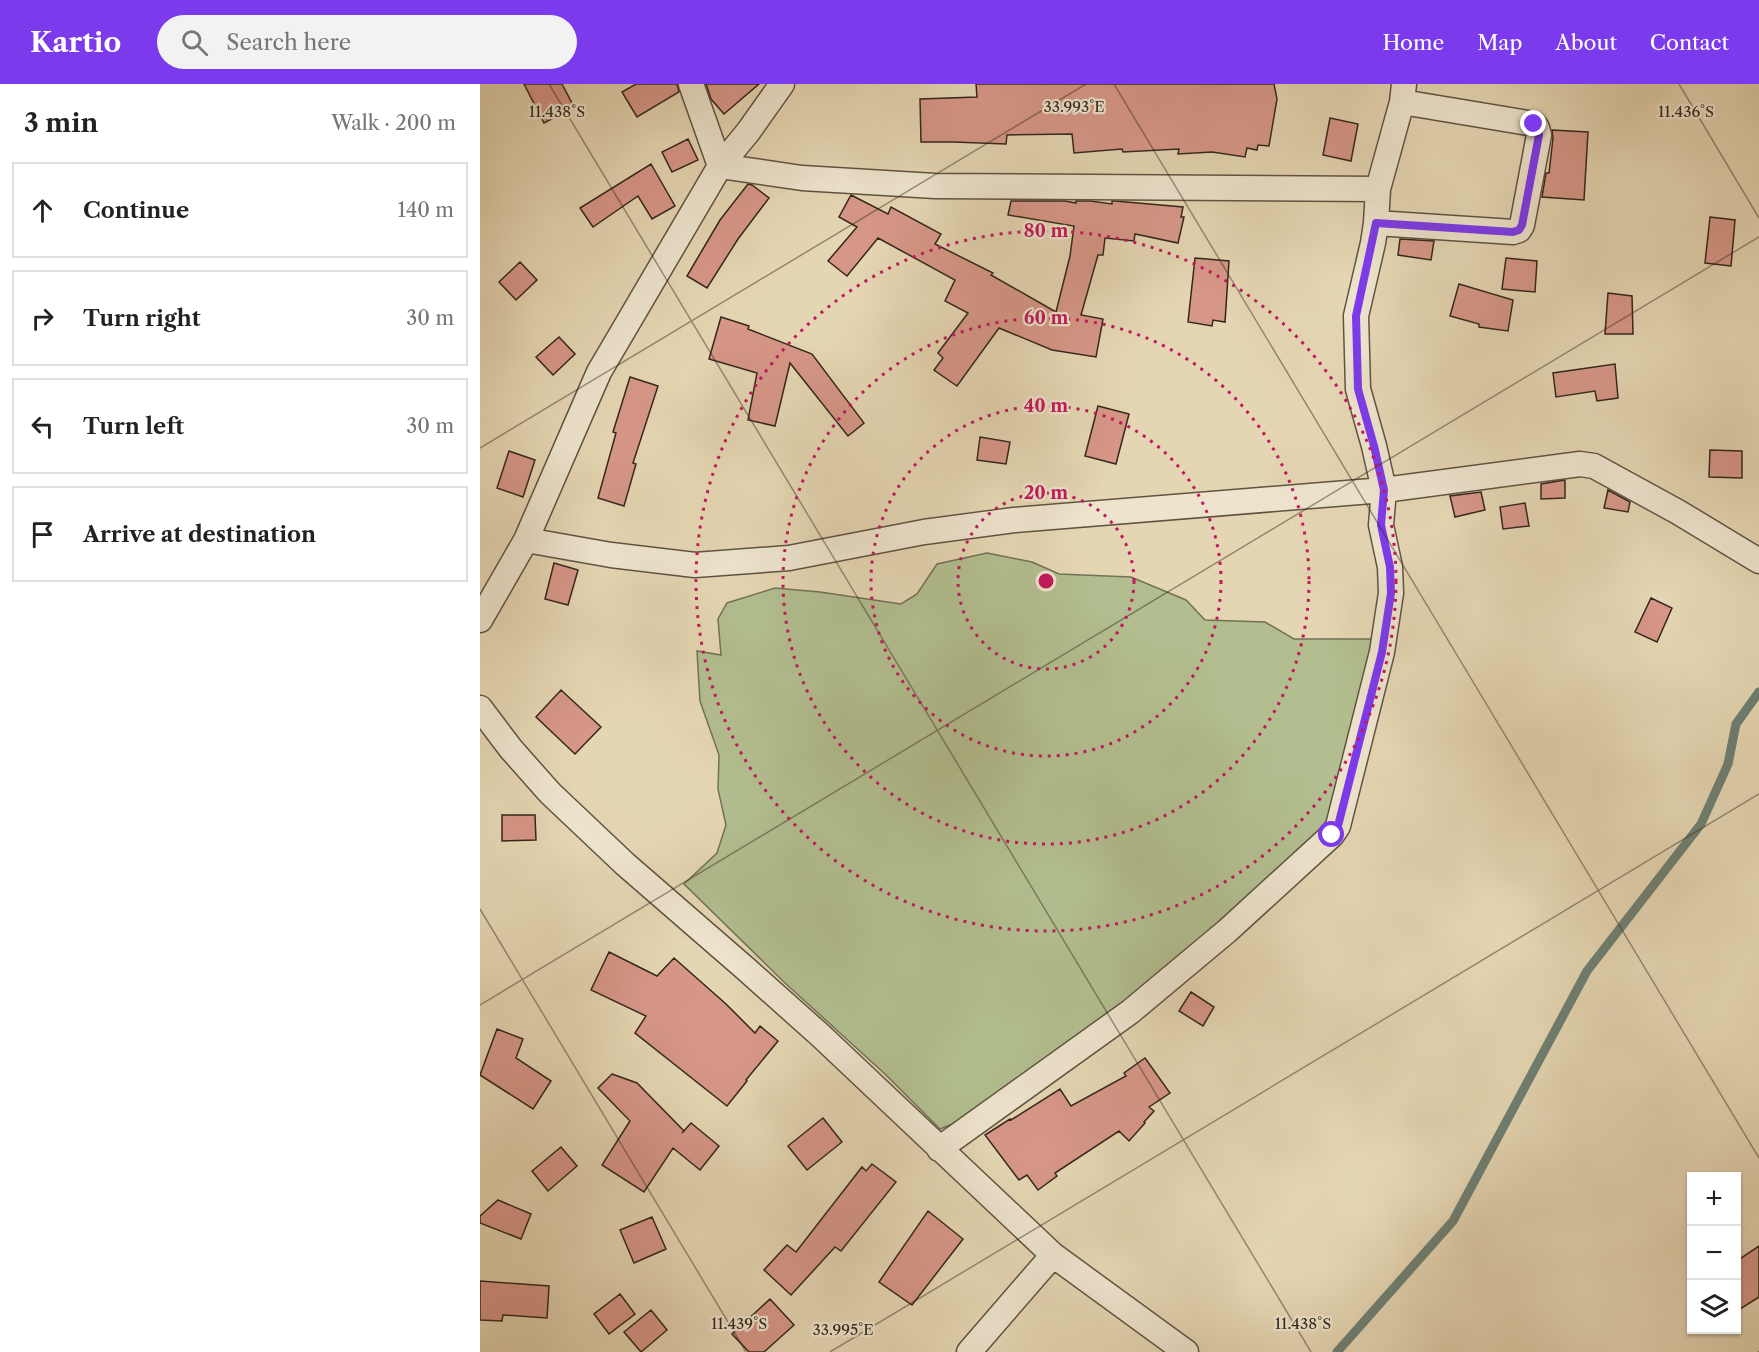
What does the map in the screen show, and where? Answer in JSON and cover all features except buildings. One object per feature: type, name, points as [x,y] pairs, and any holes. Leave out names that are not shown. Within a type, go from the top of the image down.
[{"type":"street","points":[[692,84],[720,166]]},
{"type":"street","points":[[480,620],[526,540],[599,372],[720,166],[748,132],[782,84]]},
{"type":"street","points":[[939,1149],[1130,1012],[1227,931],[1332,835],[1338,826],[1382,652],[1391,593],[1390,567],[1381,525],[1384,490],[1358,389],[1356,316],[1376,223],[1378,189],[1403,93],[1534,124],[1537,128],[1539,135],[1522,225],[1519,230],[1513,232],[1376,223]]},
{"type":"street","points":[[720,166],[802,177],[935,186],[1378,189]]},
{"type":"street","points":[[526,540],[611,555],[695,565],[789,558],[924,532],[1014,520],[1384,490],[1580,464],[1594,466],[1678,512],[1759,561]]},
{"type":"street","points":[[480,708],[511,749],[550,793],[651,887],[820,1035],[1053,1255],[1186,1352]]},
{"type":"street","points":[[969,1352],[1053,1255]]},
{"type":"green space","points":[[987,553],[1032,562],[1059,574],[1131,577],[1186,600],[1205,620],[1265,622],[1294,639],[1380,639],[1333,820],[1209,940],[973,1116],[940,1129],[684,884],[717,853],[726,825],[718,789],[719,755],[700,701],[697,651],[721,655],[718,619],[727,603],[775,588],[901,604],[917,594],[937,564]]},
{"type":"waterway","points":[[1337,1352],[1453,1221],[1587,971],[1701,824],[1728,764],[1736,724],[1759,692]]},
{"type":"route","points":[[1332,835],[1338,826],[1382,652],[1391,593],[1390,567],[1381,525],[1384,490],[1358,389],[1356,316],[1376,223],[1513,232],[1519,230],[1522,225],[1539,135],[1534,124]]}]
